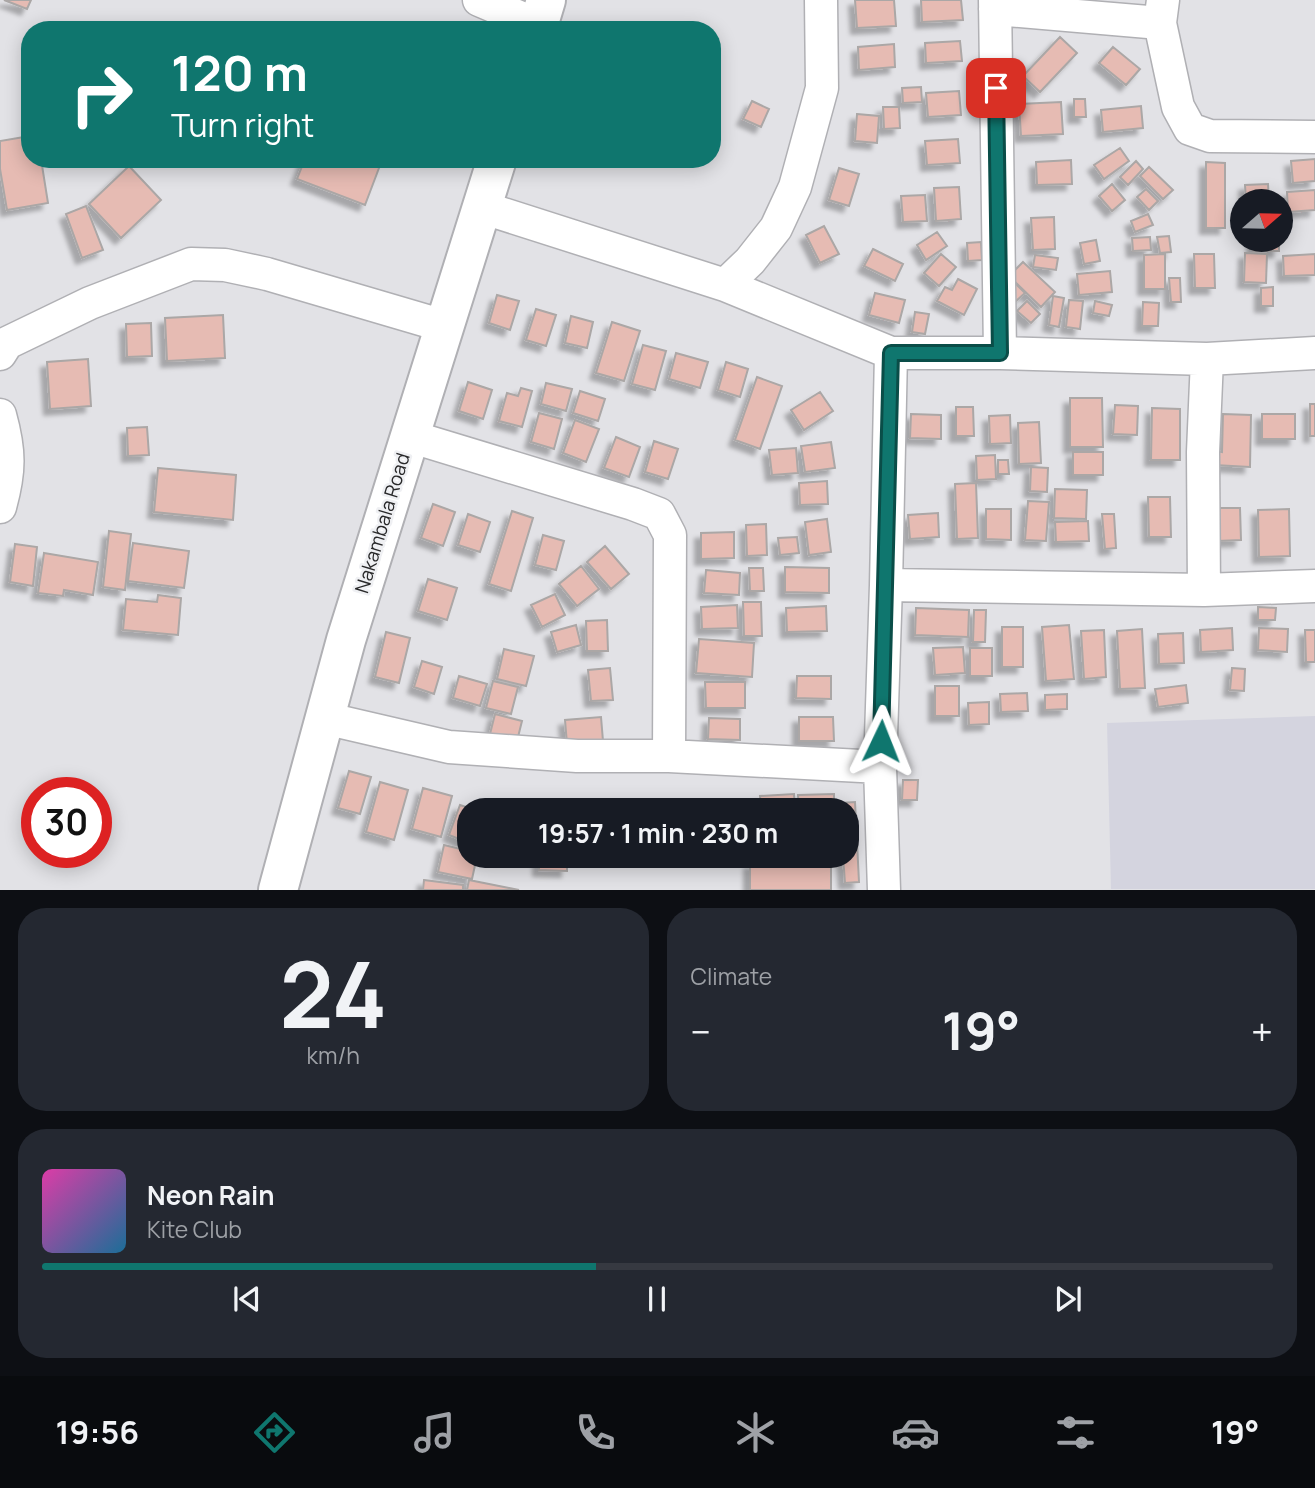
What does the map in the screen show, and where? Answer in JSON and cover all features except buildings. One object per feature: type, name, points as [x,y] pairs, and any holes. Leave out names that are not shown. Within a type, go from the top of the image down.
[{"type":"main road","name":"Nakambala Road","points":[[278,890],[324,718],[493,168]]},
{"type":"street","points":[[479,0],[540,18]]},
{"type":"street","points":[[725,285],[750,261],[776,228],[795,187],[822,88],[821,0]]},
{"type":"street","points":[[1000,353],[995,4],[1162,12],[1178,107],[1190,129],[1210,136],[1315,137]]},
{"type":"street","points":[[481,207],[725,285],[891,353],[1207,359],[1315,353]]},
{"type":"street","points":[[0,354],[7,343],[90,303],[191,264],[225,265],[267,274],[444,326]]},
{"type":"street","points":[[884,890],[880,767],[891,353]]},
{"type":"street","points":[[1204,590],[1203,452],[1207,359]]},
{"type":"street","points":[[0,415],[8,454],[8,478],[0,507]]},
{"type":"street","points":[[409,436],[659,514],[670,536],[669,756]]},
{"type":"street","points":[[886,585],[1204,590],[1315,586]]},
{"type":"street","points":[[324,718],[449,747],[577,756],[669,756],[880,767]]},
{"type":"shaded area","points":[[1315,716],[1315,889],[1111,889],[1107,723]]},
{"type":"route","points":[[881,741],[891,353],[1000,353],[996,88]]}]
